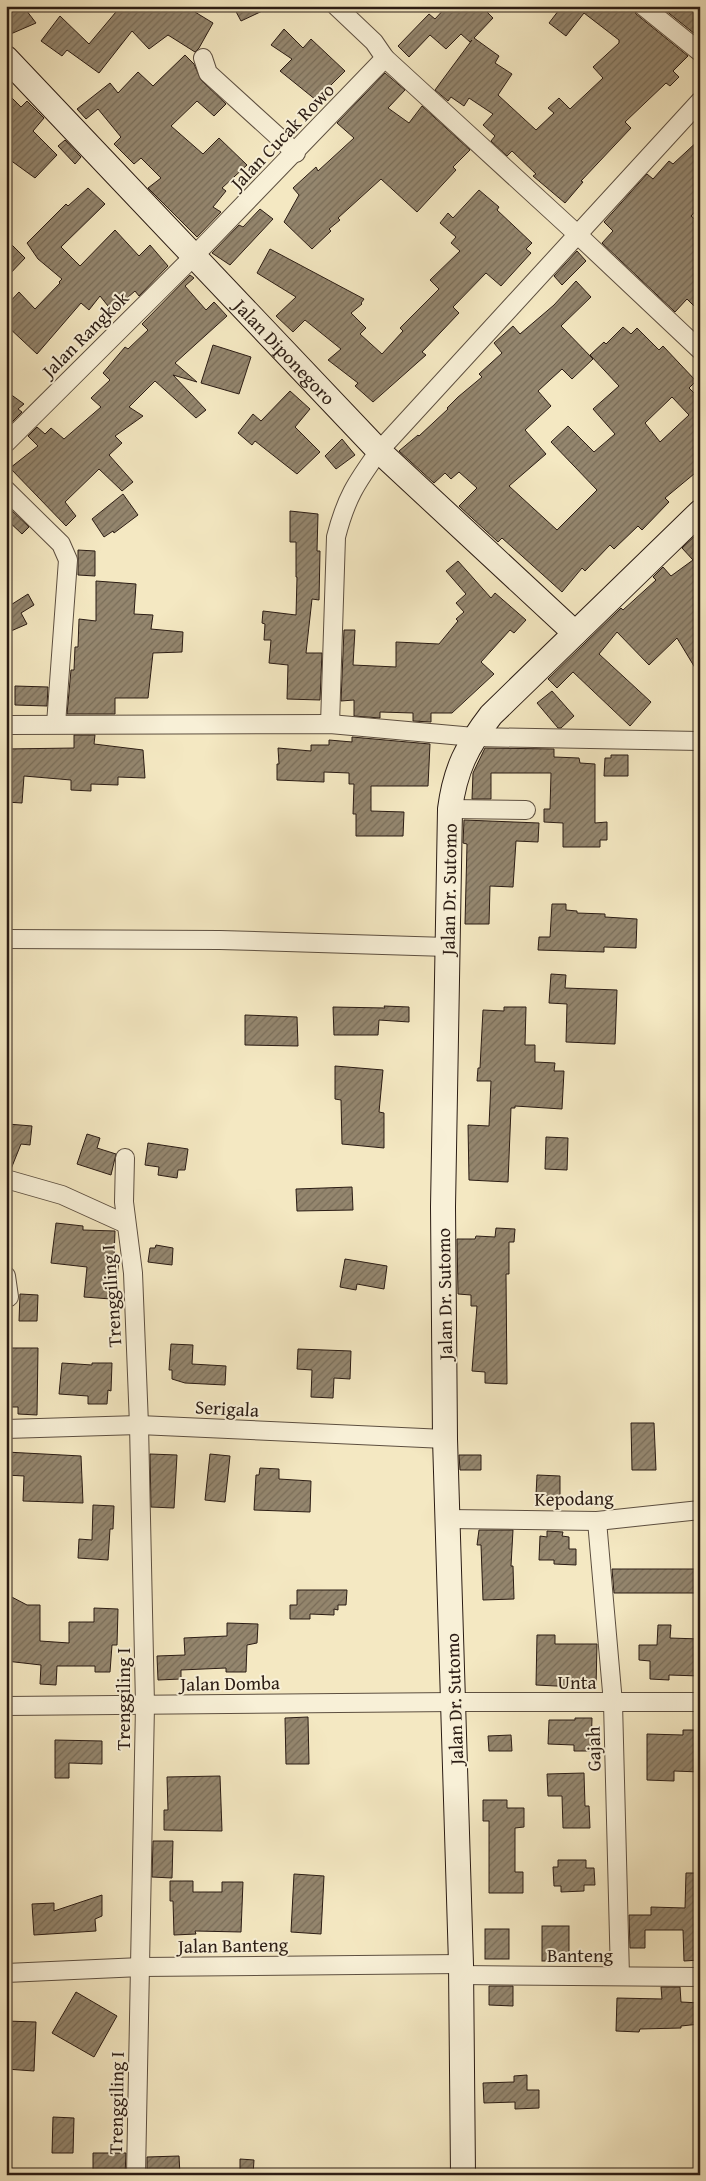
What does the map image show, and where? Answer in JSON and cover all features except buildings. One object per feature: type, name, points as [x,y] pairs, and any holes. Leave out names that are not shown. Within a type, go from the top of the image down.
[{"type":"street","points":[[336,6],[374,42],[385,58],[700,350]]},
{"type":"street","points":[[643,6],[700,52]]},
{"type":"street","name":"Jalan Diponegoro","points":[[6,58],[379,451],[575,632]]},
{"type":"street","points":[[203,58],[208,73],[296,153]]},
{"type":"street","name":"Jalan Cucak Rowo","points":[[194,256],[296,153],[385,58]]},
{"type":"street","points":[[330,724],[336,537],[342,510],[352,490],[379,451],[700,101]]},
{"type":"street","name":"Jalan Rangkok","points":[[6,442],[194,256]]},
{"type":"street","points":[[6,490],[61,544],[68,560],[56,724]]},
{"type":"street","name":"Jalan Dr. Sutomo","points":[[463,2175],[461,1969],[446,1439],[443,1207],[450,809],[453,787],[460,762],[474,737],[491,716],[700,512]]},
{"type":"street","points":[[6,725],[330,724],[474,737],[700,741]]},
{"type":"street","points":[[450,809],[526,810]]},
{"type":"street","points":[[6,939],[220,940],[447,947]]},
{"type":"street","name":"Trenggiling I","points":[[125,1158],[124,1202],[126,1224],[131,1243],[139,1425],[145,1705],[136,2175]]},
{"type":"street","name":"Trenggiling I","points":[[6,1179],[62,1195],[126,1224]]},
{"type":"street","points":[[6,1276],[9,1297]]},
{"type":"street","name":"Serigala","points":[[6,1428],[139,1425],[446,1439]]},
{"type":"street","name":"Kepodang","points":[[448,1519],[597,1521],[700,1510]]},
{"type":"street","name":"Gajah","points":[[597,1521],[613,1703],[620,1976]]},
{"type":"street","name":"Jalan Domba","points":[[6,1706],[454,1702]]},
{"type":"street","name":"Unta","points":[[454,1702],[700,1702]]},
{"type":"street","name":"Jalan Banteng","points":[[6,1973],[141,1968],[461,1969]]},
{"type":"street","name":"Banteng","points":[[461,1969],[620,1976],[700,1977]]}]
